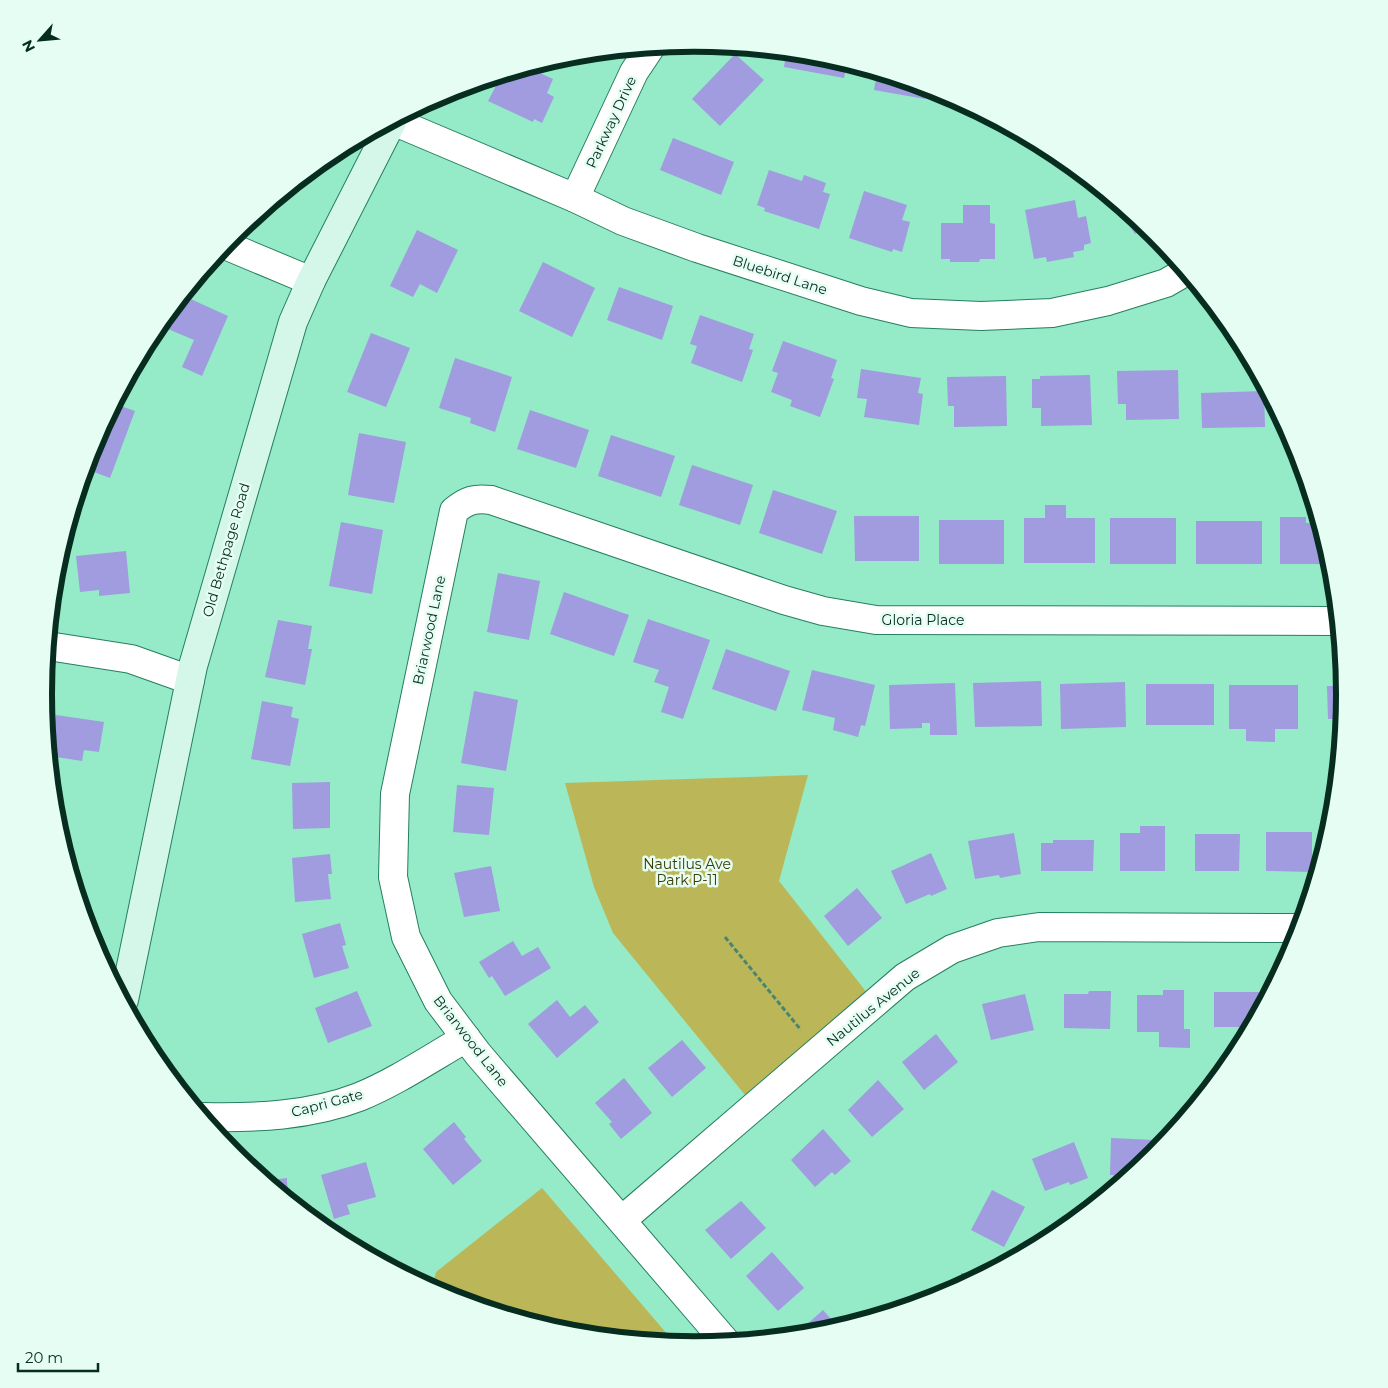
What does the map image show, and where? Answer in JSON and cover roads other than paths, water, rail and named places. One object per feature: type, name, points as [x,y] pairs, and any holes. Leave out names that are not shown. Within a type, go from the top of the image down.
[{"type":"main road","name":"Old Bethpage Road","points":[[126,991],[190,680],[293,322],[310,281],[387,131]]},
{"type":"street","name":"Parkway Drive","points":[[575,198],[634,72],[646,55]]},
{"type":"street","name":"Bluebird Lane","points":[[400,124],[575,198],[624,221],[697,248],[861,301],[911,313],[981,316],[1052,313],[1108,302],[1166,283],[1180,275]]},
{"type":"street","points":[[233,248],[310,281]]},
{"type":"street","name":"Briarwood Lane","points":[[526,513],[491,500],[477,499],[464,502],[454,511],[395,794],[393,877],[406,937],[438,1001],[466,1038],[719,1335]]},
{"type":"street","name":"Gloria Place","points":[[526,513],[784,600],[823,611],[876,620],[1331,621]]},
{"type":"street","points":[[54,647],[131,659],[190,680]]},
{"type":"street","name":"Nautilus Avenue","points":[[622,1220],[905,977],[952,950],[998,933],[1039,928],[1291,928]]},
{"type":"street","name":"Capri Gate","points":[[212,1117],[248,1118],[302,1112],[358,1097],[401,1076],[466,1038]]},
{"type":"park label","name":"Nautilus Ave Park P-11","points":[[687,872]]}]
